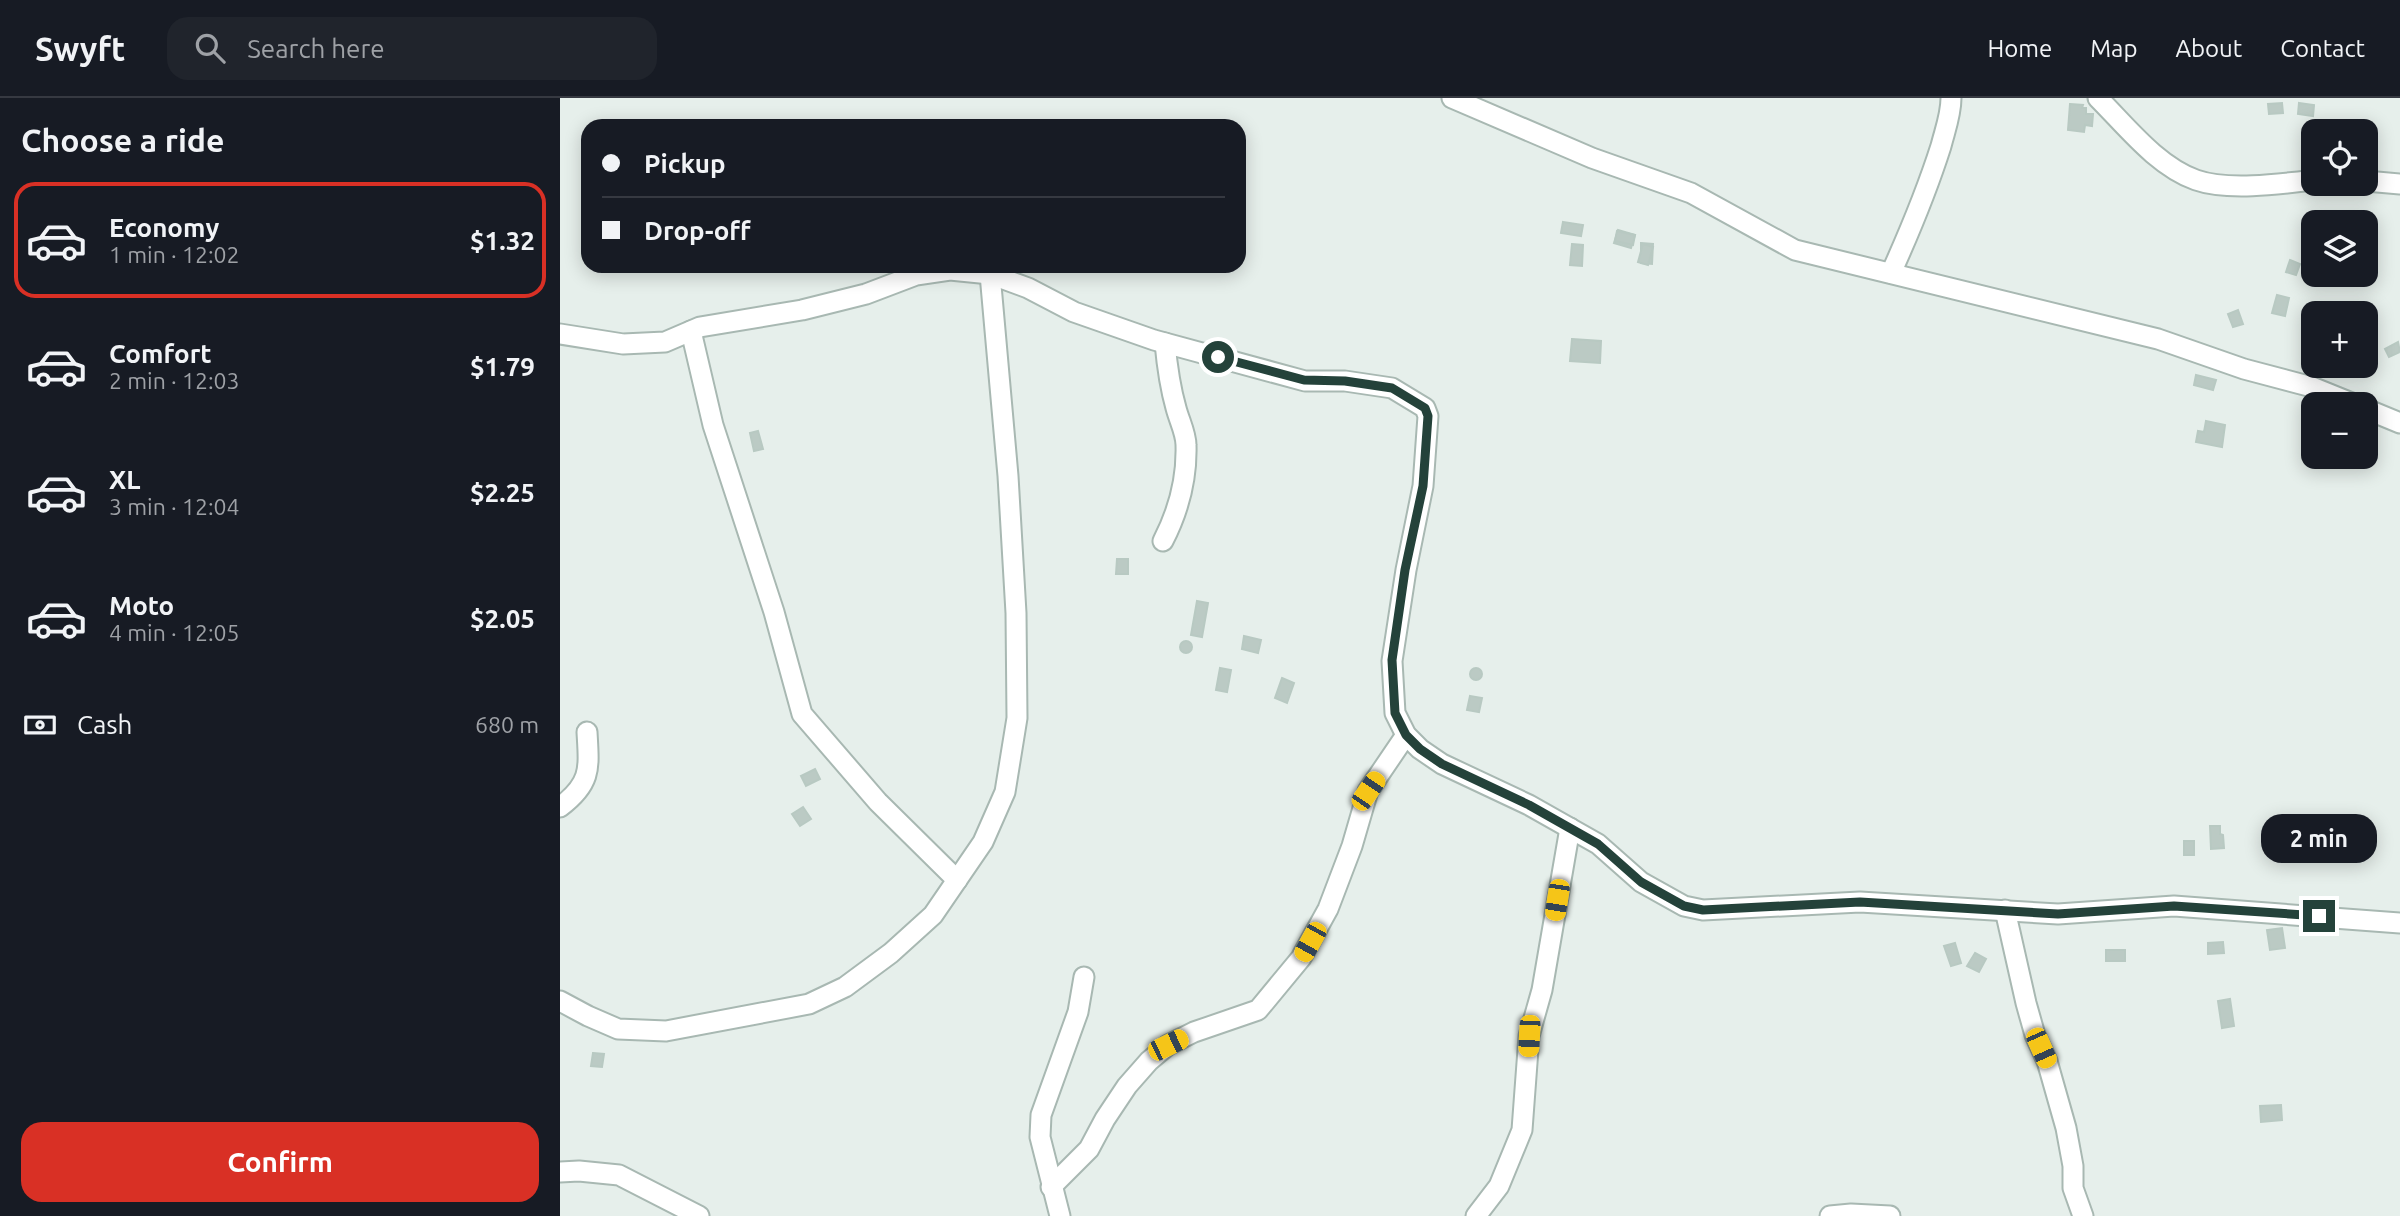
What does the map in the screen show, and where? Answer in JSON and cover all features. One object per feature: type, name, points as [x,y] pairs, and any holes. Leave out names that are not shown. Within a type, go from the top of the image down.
[{"type":"street","points":[[1452,98],[1592,158],[1691,193],[1795,250],[2158,339],[2244,369],[2324,392]]},
{"type":"street","points":[[1891,273],[1930,180],[1951,111],[1951,98]]},
{"type":"street","points":[[2098,98],[2160,160],[2198,181],[2261,186],[2301,181]]},
{"type":"street","points":[[2378,182],[2400,184]]},
{"type":"street","points":[[560,334],[623,344],[665,342],[700,327],[802,310],[866,294],[916,275],[930,273]]},
{"type":"street","points":[[980,273],[1028,288],[1074,312],[1165,343],[1304,380],[1345,381],[1392,388],[1425,408],[1428,416],[1423,486],[1405,570],[1392,660],[1395,713],[1406,735],[1420,749],[1442,764],[1529,805],[1598,844],[1641,882],[1684,906],[1703,910],[1860,902],[2058,914],[2174,906],[2400,923]]},
{"type":"street","points":[[560,1001],[618,1029],[666,1031],[809,1004],[845,987],[891,953],[933,915],[983,842],[1005,792],[1017,718],[1016,613],[990,274]]},
{"type":"street","points":[[691,331],[713,425],[774,612],[802,714],[878,802],[957,880]]},
{"type":"street","points":[[1163,541],[1175,517],[1184,480],[1186,443],[1175,408],[1165,343]]},
{"type":"street","points":[[2378,414],[2400,423]]},
{"type":"street","points":[[560,807],[586,781],[589,762],[587,732]]},
{"type":"street","points":[[1051,1187],[1089,1149],[1127,1086],[1149,1061],[1168,1045],[1194,1032],[1258,1010],[1301,958],[1328,909],[1352,846],[1368,791],[1406,735]]},
{"type":"street","points":[[1476,1216],[1499,1186],[1522,1130],[1529,1036],[1542,990],[1570,828]]},
{"type":"street","points":[[2006,910],[2026,1003],[2035,1035],[2047,1061],[2066,1128],[2073,1166],[2073,1188],[2083,1216]]},
{"type":"street","points":[[1060,1216],[1040,1137],[1041,1115],[1079,1012],[1084,978]]},
{"type":"street","points":[[560,1172],[619,1175],[699,1216]]},
{"type":"street","points":[[1830,1216],[1890,1216]]},
{"type":"building","points":[[2282,103],[2283,113],[2269,114],[2268,104]]},
{"type":"building","points":[[2299,103],[2314,105],[2313,116],[2298,114]]},
{"type":"building","points":[[2070,104],[2083,105],[2086,114],[2093,114],[2092,126],[2085,125],[2084,132],[2068,130]]},
{"type":"building","points":[[1563,222],[1583,225],[1581,236],[1561,233]]},
{"type":"building","points":[[1618,230],[1635,235],[1631,248],[1614,243]]},
{"type":"building","points":[[1617,231],[1635,235],[1633,245],[1615,241]]},
{"type":"building","points":[[1641,243],[1653,244],[1652,264],[1641,263]]},
{"type":"building","points":[[1572,244],[1583,245],[1582,266],[1570,265]]},
{"type":"building","points":[[1643,244],[1653,247],[1648,265],[1638,262]]},
{"type":"building","points":[[2290,260],[2300,264],[2296,275],[2286,272]]},
{"type":"building","points":[[2277,295],[2289,298],[2285,316],[2272,313]]},
{"type":"building","points":[[2238,310],[2243,324],[2233,327],[2228,314]]},
{"type":"building","points":[[1572,339],[1601,341],[1600,363],[1570,361]]},
{"type":"building","points":[[2398,342],[2400,352],[2389,357],[2385,349]]},
{"type":"building","points":[[2196,375],[2216,380],[2213,390],[2194,385]]},
{"type":"building","points":[[2206,421],[2225,425],[2222,447],[2196,442],[2198,431],[2204,432]]},
{"type":"building","points":[[758,431],[763,449],[754,451],[750,433]]},
{"type":"building","points":[[1117,559],[1128,559],[1128,574],[1116,574]]},
{"type":"building","points":[[1197,601],[1208,603],[1202,637],[1191,635]]},
{"type":"building","points":[[1244,636],[1261,640],[1258,653],[1242,649]]},
{"type":"building","points":[[1181,642],[1191,642],[1191,652],[1181,652]]},
{"type":"building","points":[[1220,668],[1231,670],[1227,692],[1216,690]]},
{"type":"building","points":[[1476,668],[1482,674],[1476,680],[1470,674]]},
{"type":"building","points":[[1282,678],[1294,683],[1287,703],[1275,698]]},
{"type":"building","points":[[1470,696],[1482,698],[1479,712],[1467,710]]},
{"type":"building","points":[[815,769],[820,779],[806,786],[801,776]]},
{"type":"building","points":[[803,807],[811,819],[800,826],[792,814]]},
{"type":"building","points":[[2210,826],[2220,826],[2224,848],[2211,849]]},
{"type":"building","points":[[2184,841],[2194,841],[2194,855],[2184,855]]},
{"type":"building","points":[[2282,928],[2285,948],[2270,950],[2267,930]]},
{"type":"building","points":[[2223,942],[2224,953],[2208,954],[2208,943]]},
{"type":"building","points":[[1955,943],[1961,963],[1951,966],[1944,946]]},
{"type":"building","points":[[2106,950],[2125,950],[2125,961],[2106,961]]},
{"type":"building","points":[[1975,953],[1986,959],[1979,972],[1967,966]]},
{"type":"building","points":[[2230,999],[2234,1026],[2222,1028],[2218,1001]]},
{"type":"building","points":[[593,1053],[604,1054],[602,1067],[591,1066]]},
{"type":"building","points":[[2281,1105],[2282,1120],[2261,1122],[2260,1106]]},
{"type":"route","points":[[1218,357],[1304,380],[1345,381],[1392,388],[1425,408],[1428,416],[1423,486],[1405,570],[1392,660],[1395,713],[1406,735],[1420,749],[1442,764],[1529,805],[1598,844],[1641,882],[1684,906],[1703,910],[1860,902],[2058,914],[2174,906],[2319,916]]}]
